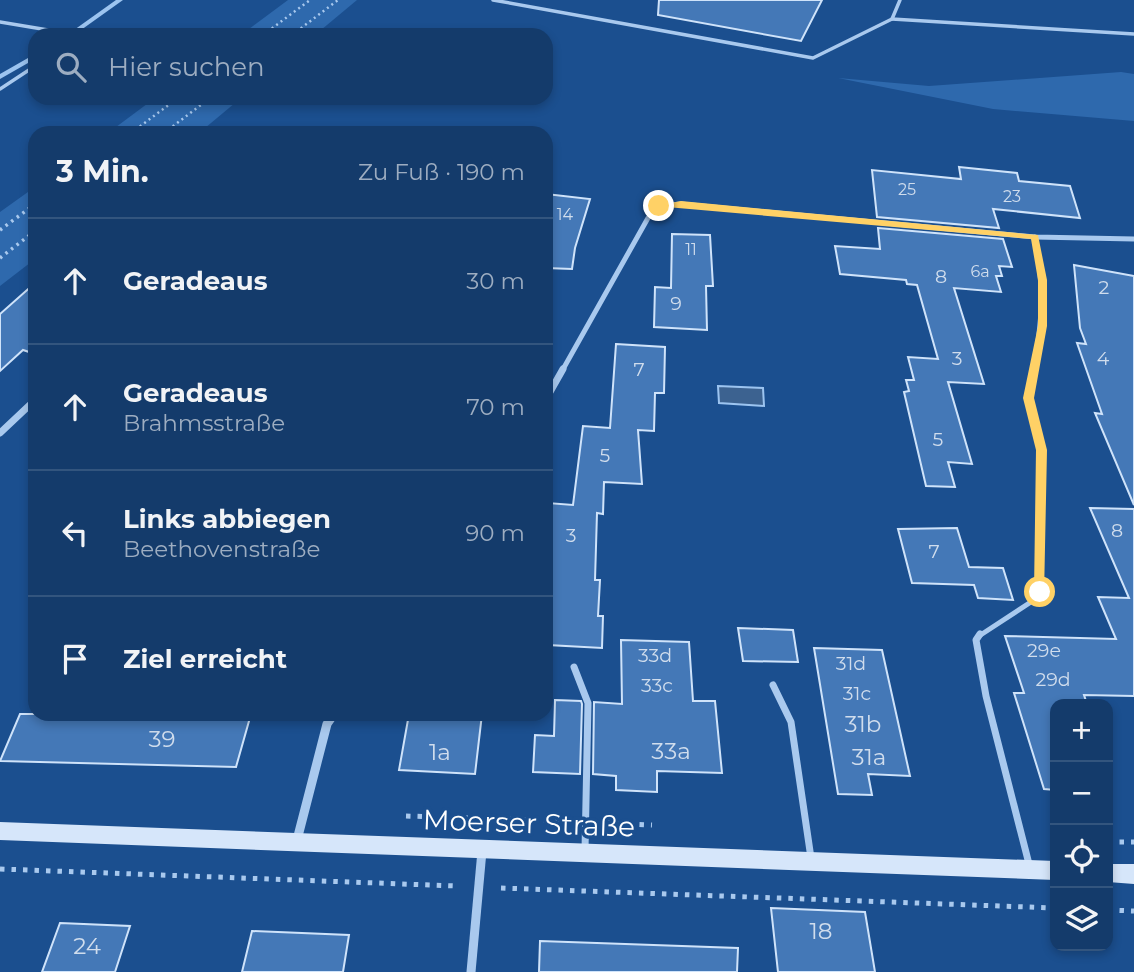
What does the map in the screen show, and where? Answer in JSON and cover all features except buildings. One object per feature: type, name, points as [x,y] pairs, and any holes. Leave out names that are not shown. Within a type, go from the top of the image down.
[{"type":"street","points":[[553,387],[648,218],[659,206],[681,204],[1035,237],[1134,239]]},
{"type":"street","points":[[1035,237],[1043,280],[1042,326],[1028,398],[1041,450]]},
{"type":"street","points":[[0,433],[28,407]]},
{"type":"street","points":[[296,844],[329,721]]},
{"type":"street","name":"Moerser Straße","points":[[0,831],[1050,871]]},
{"type":"street","points":[[471,972],[482,849]]},
{"type":"street","points":[[1113,873],[1134,874]]},
{"type":"lane","points":[[493,0],[813,58],[892,19],[1134,34]]},
{"type":"lane","points":[[892,19],[900,0]]},
{"type":"lane","points":[[0,22],[46,28]]},
{"type":"lane","points":[[0,89],[28,71]]},
{"type":"lane","points":[[1031,870],[986,696],[976,639],[982,631],[1034,600],[1040,592],[1041,450]]},
{"type":"lane","points":[[574,667],[587,703],[585,853]]},
{"type":"lane","points":[[773,685],[791,722],[811,861]]},
{"type":"path","points":[[272,28],[310,0]]},
{"type":"path","points":[[301,28],[338,0]]},
{"type":"path","points":[[140,126],[169,105]]},
{"type":"path","points":[[173,126],[201,105]]},
{"type":"path","points":[[0,230],[28,209]]},
{"type":"path","points":[[0,258],[28,236]]},
{"type":"path","points":[[1113,842],[1134,842]]},
{"type":"path","points":[[0,869],[1050,908]]},
{"type":"path","points":[[1113,910],[1134,911]]},
{"type":"shaded area","points":[[288,0],[357,0],[323,28],[250,28]]},
{"type":"shaded area","points":[[1121,72],[1134,74],[1134,121],[993,109],[838,78],[929,86]]},
{"type":"shaded area","points":[[146,105],[233,105],[207,126],[117,126]]},
{"type":"shaded area","points":[[28,192],[28,264],[0,286],[0,212]]},
{"type":"shaded area","points":[[718,386],[763,388],[764,406],[719,403]]},
{"type":"waterway","points":[[80,28],[120,0]]},
{"type":"waterway","points":[[0,77],[28,60]]},
{"type":"route","points":[[659,206],[681,204],[1035,237],[1043,280],[1042,326],[1028,398],[1041,450],[1040,592]]}]
